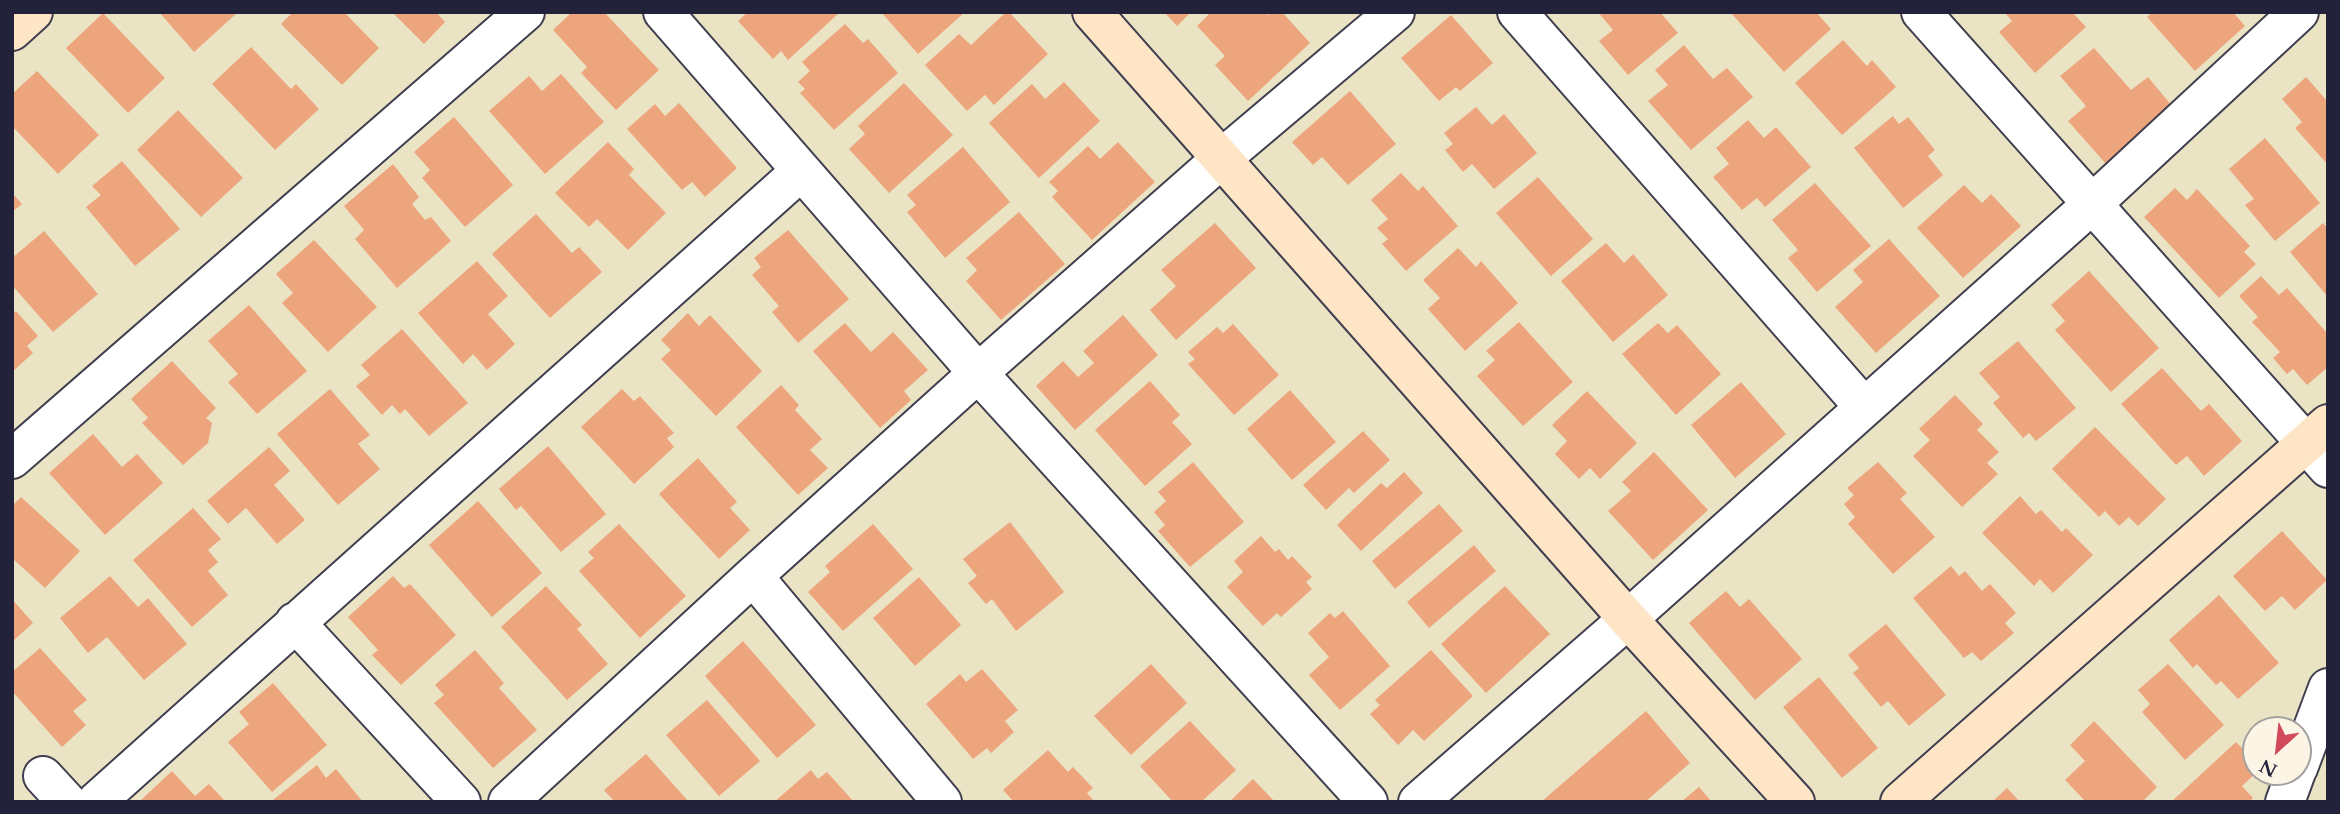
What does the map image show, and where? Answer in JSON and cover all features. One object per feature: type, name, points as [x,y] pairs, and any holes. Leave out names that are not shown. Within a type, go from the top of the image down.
[{"type":"street","points":[[12,31],[33,12]]},
{"type":"street","points":[[12,459],[525,12]]},
{"type":"street","points":[[663,12],[978,373],[1368,802]]},
{"type":"street","points":[[1092,12],[1629,619],[1795,802]]},
{"type":"street","points":[[508,802],[752,576],[978,373],[1395,12]]},
{"type":"street","points":[[1517,12],[1864,407]]},
{"type":"street","points":[[1900,802],[2320,445],[2091,205],[1921,12]]},
{"type":"street","points":[[1418,802],[1629,619],[2091,205],[2299,12]]},
{"type":"street","points":[[96,802],[801,171]]},
{"type":"street","points":[[752,576],[942,802]]},
{"type":"street","points":[[295,622],[461,802]]},
{"type":"street","points":[[2312,730],[2328,688]]},
{"type":"building","points":[[159,12],[238,12],[194,52]]},
{"type":"building","points":[[293,12],[344,12],[379,48],[342,85],[281,24]]},
{"type":"building","points":[[392,12],[436,12],[445,22],[424,44]]},
{"type":"building","points":[[572,12],[604,12],[659,70],[616,110],[581,73],[587,67],[553,30]]},
{"type":"building","points":[[748,12],[840,12],[788,60],[781,51],[773,59],[738,21]]},
{"type":"building","points":[[881,12],[965,12],[918,54]]},
{"type":"building","points":[[1009,12],[1048,54],[994,105],[985,95],[967,111],[925,65],[959,34],[971,45]]},
{"type":"building","points":[[1164,12],[1191,12],[1177,26]]},
{"type":"building","points":[[1211,12],[1265,12],[1268,15],[1271,12],[1282,12],[1310,43],[1248,101],[1215,65],[1225,56],[1197,26]]},
{"type":"building","points":[[1598,12],[1660,12],[1678,33],[1628,75],[1599,41],[1613,30]]},
{"type":"building","points":[[1730,12],[1816,12],[1831,29],[1784,72]]},
{"type":"building","points":[[2006,12],[2072,12],[2086,27],[2035,73],[1999,32],[2012,21]]},
{"type":"building","points":[[2153,12],[2233,12],[2245,26],[2195,71],[2147,17]]},
{"type":"building","points":[[103,13],[165,78],[128,113],[66,48]]},
{"type":"building","points":[[1451,15],[1493,63],[1460,91],[1456,87],[1439,101],[1401,58]]},
{"type":"building","points":[[845,24],[863,43],[868,39],[898,73],[834,130],[800,93],[805,89],[798,82],[810,71],[802,62]]},
{"type":"building","points":[[1843,40],[1867,66],[1872,60],[1896,87],[1842,135],[1795,83]]},
{"type":"building","points":[[1684,45],[1713,79],[1727,68],[1753,97],[1691,150],[1648,101],[1668,85],[1655,70]]},
{"type":"building","points":[[251,47],[291,89],[296,84],[319,109],[275,150],[212,84]]},
{"type":"building","points":[[2094,48],[2131,90],[2148,77],[2172,106],[2106,164],[2068,121],[2086,106],[2060,76]]},
{"type":"building","points":[[37,71],[99,135],[58,174],[12,126],[12,94]]},
{"type":"building","points":[[561,74],[604,122],[545,174],[489,111],[529,76],[542,91]]},
{"type":"building","points":[[2306,77],[2328,102],[2328,165],[2295,128],[2302,122],[2282,99]]},
{"type":"building","points":[[1064,82],[1100,121],[1039,178],[989,123],[1032,84],[1045,99]]},
{"type":"building","points":[[904,83],[953,135],[889,193],[849,149],[865,134],[858,126]]},
{"type":"building","points":[[1350,91],[1396,144],[1348,185],[1322,157],[1313,165],[1292,142]]},
{"type":"building","points":[[679,103],[737,168],[705,197],[692,182],[682,190],[627,129],[655,104],[665,116]]},
{"type":"building","points":[[1476,107],[1492,125],[1504,114],[1537,153],[1494,189],[1472,164],[1463,172],[1445,150],[1453,144],[1444,133]]},
{"type":"building","points":[[178,110],[243,178],[201,217],[137,150]]},
{"type":"building","points":[[1893,116],[1899,124],[1908,117],[1935,150],[1928,156],[1943,175],[1903,208],[1854,148]]},
{"type":"building","points":[[454,117],[513,185],[465,227],[422,178],[430,170],[414,152]]},
{"type":"building","points":[[1748,120],[1764,138],[1776,127],[1811,167],[1765,207],[1757,198],[1742,210],[1713,177],[1729,164],[1716,148]]},
{"type":"building","points":[[2265,138],[2320,203],[2275,241],[2245,205],[2254,199],[2229,169]]},
{"type":"building","points":[[608,142],[634,169],[629,175],[666,213],[628,250],[597,219],[589,227],[555,193]]},
{"type":"building","points":[[1118,142],[1155,182],[1092,240],[1052,197],[1058,191],[1049,182],[1088,146],[1100,159]]},
{"type":"building","points":[[963,147],[1010,202],[945,258],[907,212],[916,205],[907,195]]},
{"type":"building","points":[[122,161],[180,229],[135,266],[86,207],[101,195],[92,186]]},
{"type":"building","points":[[393,164],[419,197],[412,204],[425,220],[431,217],[451,241],[397,288],[355,239],[364,230],[344,206]]},
{"type":"building","points":[[1401,173],[1418,191],[1423,186],[1458,226],[1406,271],[1382,244],[1388,239],[1377,228],[1388,219],[1371,200]]},
{"type":"building","points":[[1538,177],[1593,239],[1551,276],[1496,213]]},
{"type":"building","points":[[1815,183],[1871,246],[1817,292],[1788,258],[1798,250],[1772,220]]},
{"type":"building","points":[[1964,185],[1982,203],[1991,194],[2021,226],[1963,278],[1917,228]]},
{"type":"building","points":[[2175,188],[2187,200],[2197,189],[2250,246],[2244,252],[2256,264],[2219,298],[2144,217]]},
{"type":"building","points":[[12,193],[22,204],[12,212]]},
{"type":"building","points":[[1019,212],[1065,264],[1001,320],[966,281],[977,270],[966,258]]},
{"type":"building","points":[[536,214],[572,253],[579,247],[602,272],[550,318],[492,254]]},
{"type":"building","points":[[1215,223],[1256,268],[1176,340],[1150,310],[1176,286],[1161,270]]},
{"type":"building","points":[[2323,223],[2328,229],[2328,297],[2290,252]]},
{"type":"building","points":[[788,230],[849,299],[798,343],[772,312],[779,306],[752,275],[761,267],[754,258]]},
{"type":"building","points":[[44,231],[98,294],[53,332],[12,285],[12,258]]},
{"type":"building","points":[[1889,239],[1940,296],[1876,353],[1835,307],[1863,282],[1853,270]]},
{"type":"building","points":[[314,240],[377,307],[328,352],[282,303],[293,293],[276,274]]},
{"type":"building","points":[[1606,243],[1624,263],[1633,254],[1668,295],[1613,342],[1561,281]]},
{"type":"building","points":[[1458,248],[1476,267],[1481,261],[1518,303],[1465,351],[1428,309],[1440,298],[1423,280]]},
{"type":"building","points":[[477,261],[508,296],[488,314],[515,344],[487,370],[473,354],[463,364],[418,313]]},
{"type":"building","points":[[2089,271],[2159,348],[2111,392],[2055,330],[2065,321],[2051,305]]},
{"type":"building","points":[[2261,276],[2279,295],[2287,288],[2328,334],[2328,367],[2307,385],[2293,369],[2287,374],[2273,358],[2280,352],[2252,322],[2258,317],[2239,296]]},
{"type":"building","points":[[249,305],[307,371],[257,414],[228,382],[238,374],[208,341]]},
{"type":"building","points":[[16,311],[38,336],[27,346],[33,353],[12,372],[12,314]]},
{"type":"building","points":[[688,313],[699,326],[710,315],[762,371],[716,416],[661,359],[671,350],[661,340]]},
{"type":"building","points":[[1123,315],[1158,355],[1075,430],[1036,386],[1063,361],[1078,377],[1094,363],[1083,351]]},
{"type":"building","points":[[1519,322],[1573,382],[1523,426],[1477,376],[1495,360],[1486,351]]},
{"type":"building","points":[[845,323],[871,352],[893,332],[928,370],[904,391],[911,400],[880,428],[813,351]]},
{"type":"building","points":[[1658,323],[1668,333],[1677,325],[1721,374],[1676,415],[1622,354]]},
{"type":"building","points":[[1233,324],[1279,375],[1234,415],[1188,364],[1195,359],[1188,352],[1217,327],[1223,333]]},
{"type":"building","points":[[402,329],[468,403],[429,436],[405,409],[400,414],[392,405],[382,415],[356,386],[370,375],[361,365]]},
{"type":"building","points":[[2018,341],[2076,408],[2036,441],[2029,433],[2023,438],[1993,403],[2000,397],[1979,373]]},
{"type":"building","points":[[172,361],[216,408],[206,418],[212,423],[208,443],[183,465],[142,423],[148,418],[131,399]]},
{"type":"building","points":[[2162,368],[2201,411],[2209,404],[2242,441],[2204,476],[2187,456],[2176,465],[2121,404]]},
{"type":"building","points":[[1150,381],[1180,415],[1172,422],[1192,444],[1145,486],[1095,430]]},
{"type":"building","points":[[1741,382],[1786,434],[1735,478],[1691,425]]},
{"type":"building","points":[[781,385],[799,405],[795,410],[822,439],[810,450],[828,468],[798,495],[736,427]]},
{"type":"building","points":[[330,389],[370,435],[358,444],[380,469],[338,505],[277,434]]},
{"type":"building","points":[[622,389],[634,401],[640,396],[674,433],[667,438],[674,447],[634,484],[581,427]]},
{"type":"building","points":[[1290,390],[1336,442],[1292,480],[1247,429]]},
{"type":"building","points":[[1587,391],[1637,443],[1600,479],[1590,468],[1579,479],[1555,454],[1567,441],[1552,425]]},
{"type":"building","points":[[1955,395],[1983,424],[1977,430],[1999,452],[1987,463],[1998,474],[1962,507],[1913,456],[1930,440],[1919,429]]},
{"type":"building","points":[[2095,427],[2166,499],[2138,526],[2129,517],[2119,526],[2105,511],[2099,517],[2052,469]]},
{"type":"building","points":[[1363,431],[1390,460],[1354,493],[1349,488],[1326,510],[1303,485]]},
{"type":"building","points":[[93,434],[122,467],[137,454],[163,483],[105,535],[49,473]]},
{"type":"building","points":[[548,446],[606,514],[561,552],[521,506],[516,510],[499,489]]},
{"type":"building","points":[[269,447],[290,471],[274,485],[305,520],[277,544],[246,508],[228,524],[207,501]]},
{"type":"building","points":[[1654,452],[1708,510],[1653,560],[1608,511],[1631,491],[1622,482]]},
{"type":"building","points":[[698,458],[737,502],[730,508],[750,530],[719,559],[659,494]]},
{"type":"building","points":[[1193,462],[1244,522],[1190,567],[1158,531],[1165,525],[1154,512],[1166,501],[1158,492]]},
{"type":"building","points":[[1878,462],[1907,493],[1900,499],[1935,537],[1893,574],[1848,524],[1855,517],[1844,504],[1854,495],[1847,488]]},
{"type":"building","points":[[1404,472],[1423,493],[1361,551],[1337,525],[1381,483],[1387,488]]},
{"type":"building","points":[[2020,496],[2036,514],[2041,510],[2062,532],[2066,528],[2093,555],[2053,593],[2040,579],[2034,586],[1982,533]]},
{"type":"building","points":[[21,497],[80,551],[45,588],[12,558],[12,506]]},
{"type":"building","points":[[478,501],[542,573],[492,617],[429,545]]},
{"type":"building","points":[[1439,504],[1463,531],[1395,589],[1372,561]]},
{"type":"building","points":[[193,508],[221,539],[208,550],[218,562],[208,571],[228,595],[192,627],[133,560]]},
{"type":"building","points":[[1010,522],[1064,592],[1016,631],[992,599],[986,604],[968,583],[977,576],[963,559]]},
{"type":"building","points":[[619,524],[686,596],[640,638],[579,571],[594,558],[588,552]]},
{"type":"building","points":[[873,524],[913,569],[843,631],[808,592],[830,572],[825,566]]},
{"type":"building","points":[[2282,531],[2327,580],[2295,610],[2282,596],[2265,611],[2233,576]]},
{"type":"building","points":[[1261,536],[1275,552],[1279,549],[1288,560],[1292,556],[1312,577],[1306,582],[1312,589],[1281,617],[1277,613],[1263,626],[1227,587],[1243,572],[1234,561]]},
{"type":"building","points":[[1474,545],[1496,571],[1429,628],[1407,602]]},
{"type":"building","points":[[1951,566],[1959,576],[1965,571],[1982,591],[1990,584],[2016,613],[2005,623],[2014,633],[1981,661],[1972,652],[1964,658],[1913,598]]},
{"type":"building","points":[[110,576],[138,607],[148,598],[187,644],[144,680],[107,637],[88,653],[60,618]]},
{"type":"building","points":[[393,576],[404,588],[410,584],[456,635],[401,685],[372,655],[378,650],[348,617]]},
{"type":"building","points":[[919,577],[961,625],[915,666],[873,618]]},
{"type":"building","points":[[546,586],[582,625],[577,629],[608,664],[567,700],[501,627]]},
{"type":"building","points":[[1505,586],[1550,634],[1486,693],[1441,644]]},
{"type":"building","points":[[1726,591],[1740,607],[1749,599],[1802,659],[1755,700],[1689,623]]},
{"type":"building","points":[[2219,595],[2279,663],[2238,699],[2221,681],[2216,685],[2197,664],[2193,668],[2169,640]]},
{"type":"building","points":[[12,599],[33,623],[12,642]]},
{"type":"building","points":[[1343,611],[1390,666],[1340,710],[1309,675],[1329,657],[1308,633],[1330,613],[1335,618]]},
{"type":"building","points":[[1886,624],[1946,695],[1909,726],[1888,701],[1881,707],[1853,673],[1859,668],[1848,655]]},
{"type":"building","points":[[743,641],[816,725],[777,758],[705,676]]},
{"type":"building","points":[[40,648],[87,700],[73,711],[86,725],[62,747],[12,691],[12,672]]},
{"type":"building","points":[[475,650],[504,683],[499,688],[537,730],[493,768],[434,703],[444,695],[435,685]]},
{"type":"building","points":[[1431,650],[1473,696],[1424,741],[1413,730],[1398,745],[1370,714],[1380,705],[1375,700]]},
{"type":"building","points":[[1151,664],[1187,703],[1131,755],[1094,716]]},
{"type":"building","points":[[2168,664],[2224,725],[2185,760],[2142,712],[2150,704],[2138,690]]},
{"type":"building","points":[[982,669],[1018,710],[1005,721],[1014,732],[991,753],[987,748],[973,759],[926,704],[960,674],[966,682]]},
{"type":"building","points":[[1819,677],[1878,748],[1842,778],[1783,707]]},
{"type":"building","points":[[273,683],[327,745],[272,792],[228,742],[249,724],[239,712]]},
{"type":"building","points":[[707,700],[760,761],[719,796],[666,735]]},
{"type":"building","points":[[1646,711],[1690,763],[1645,802],[1541,802]]},
{"type":"building","points":[[1190,721],[1236,770],[1201,802],[1173,802],[1140,766]]},
{"type":"building","points":[[2094,721],[2157,787],[2142,802],[2086,802],[2065,780],[2085,761],[2070,745]]},
{"type":"building","points":[[2236,742],[2242,748],[2242,786],[2253,798],[2249,802],[2171,802]]},
{"type":"building","points":[[1048,750],[1068,772],[1073,767],[1093,788],[1087,793],[1095,802],[1014,802],[1003,790]]},
{"type":"building","points":[[646,754],[689,802],[615,802],[604,790]]},
{"type":"building","points":[[317,765],[326,778],[336,769],[363,802],[273,800]]},
{"type":"building","points":[[811,770],[818,779],[827,772],[854,802],[774,802]]},
{"type":"building","points":[[172,771],[195,796],[209,784],[226,802],[139,802]]},
{"type":"building","points":[[1253,779],[1275,802],[1229,802]]},
{"type":"building","points":[[1699,787],[1712,802],[1681,802]]},
{"type":"building","points":[[2007,788],[2020,802],[1992,802]]}]
